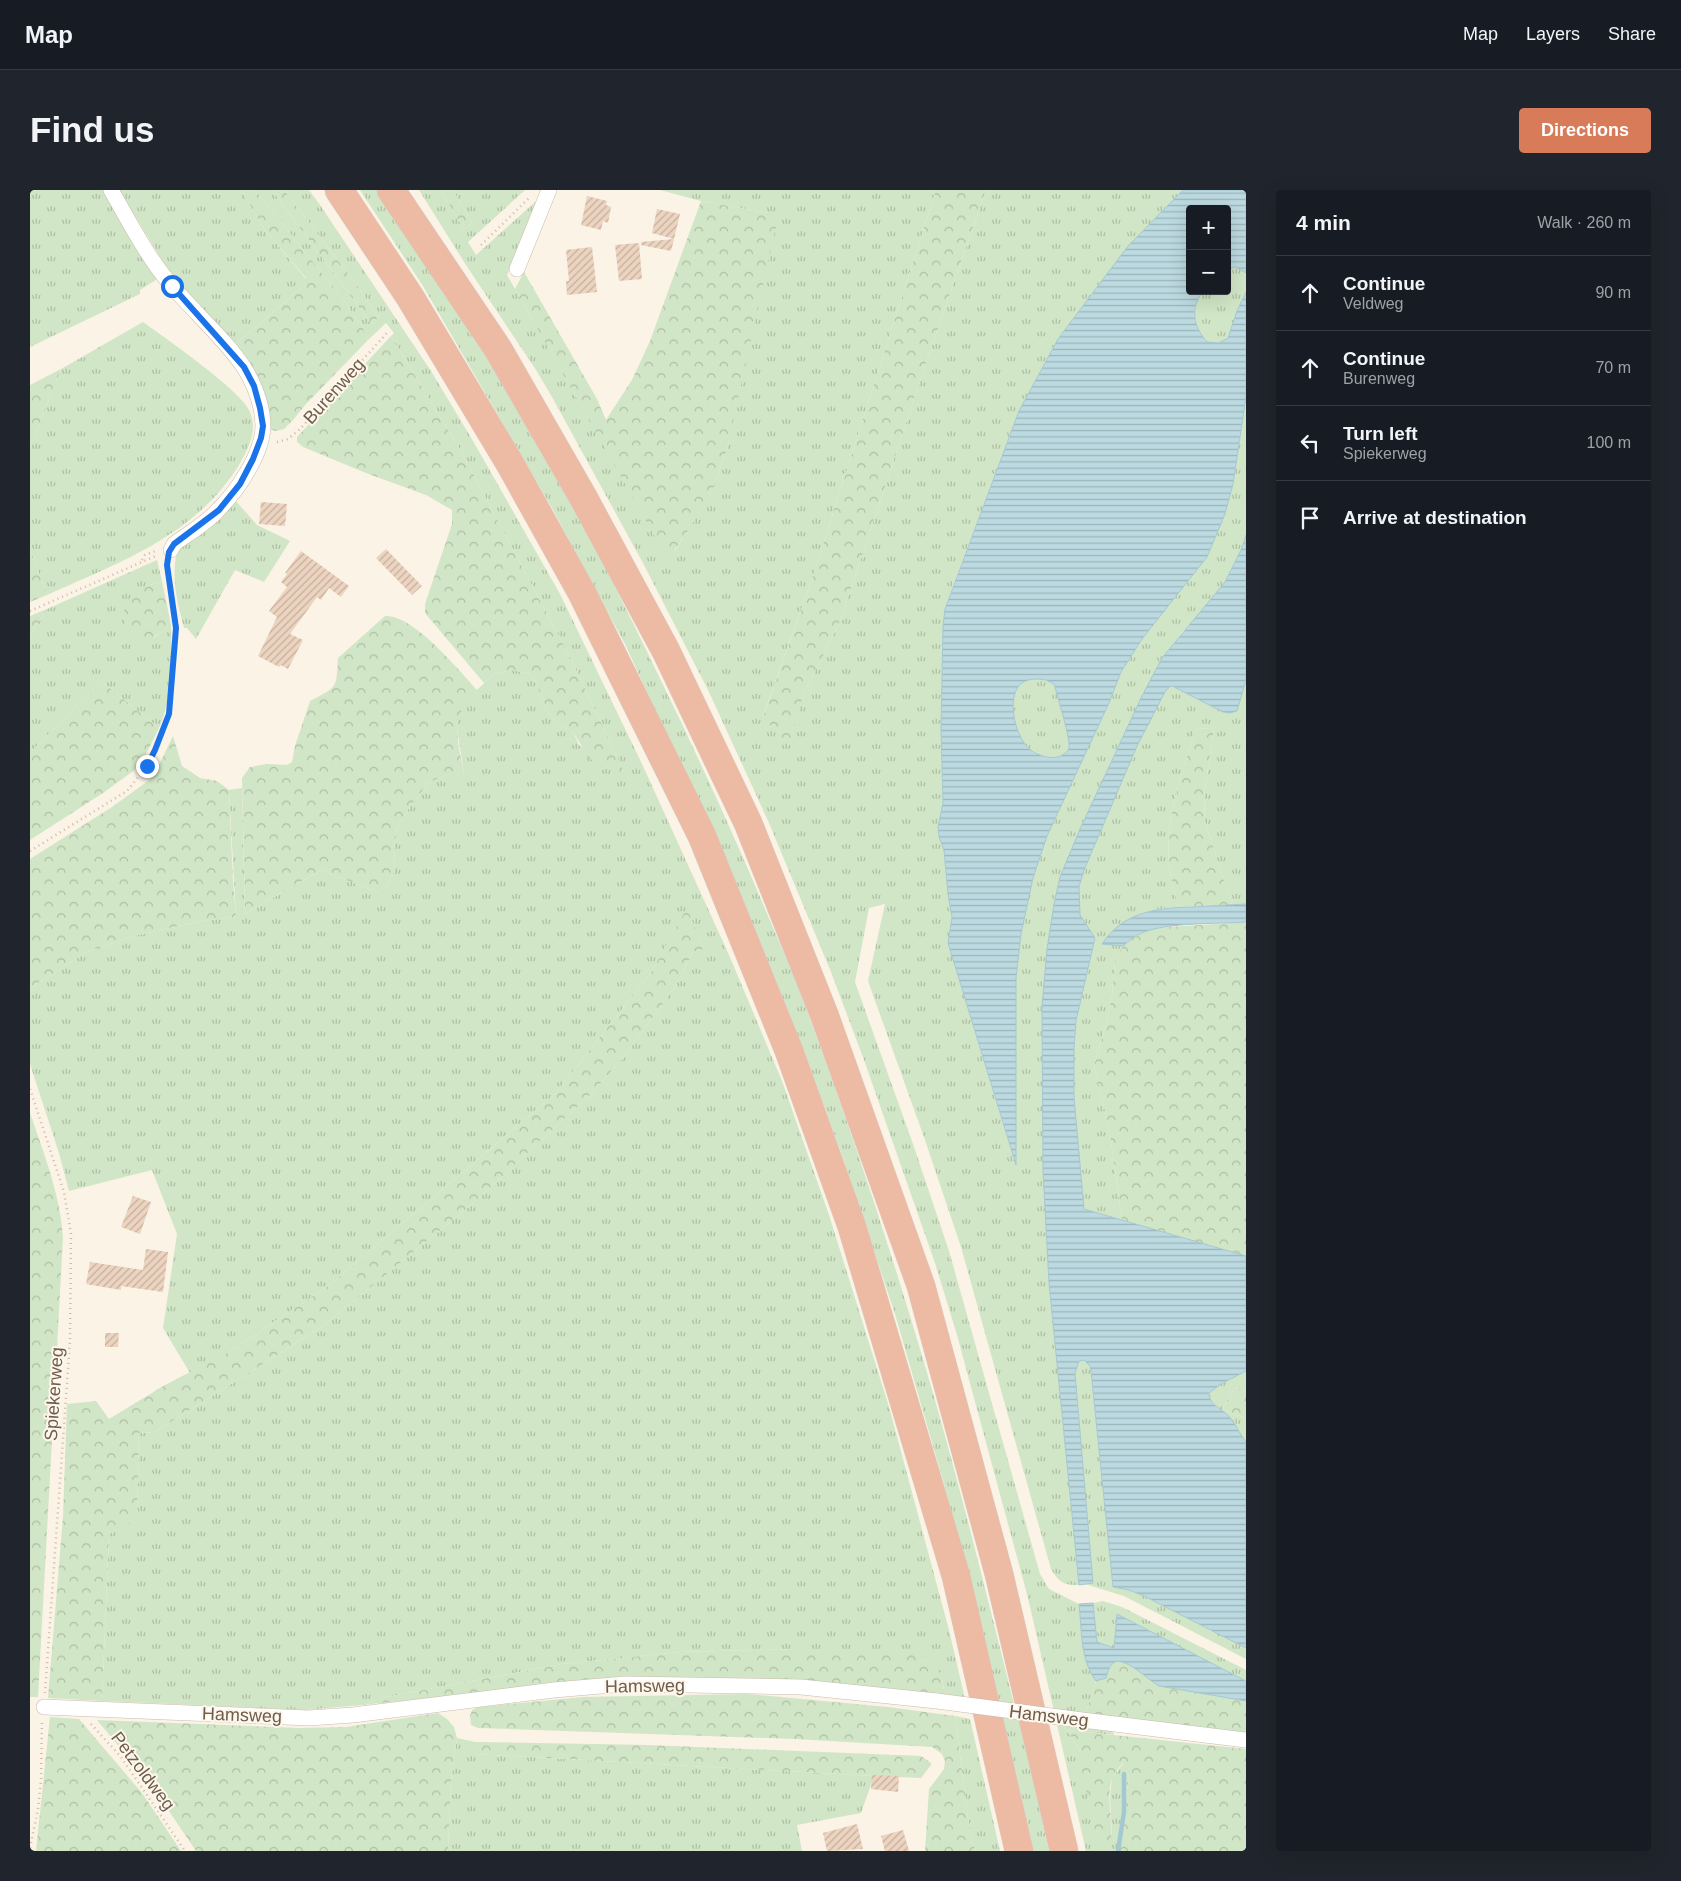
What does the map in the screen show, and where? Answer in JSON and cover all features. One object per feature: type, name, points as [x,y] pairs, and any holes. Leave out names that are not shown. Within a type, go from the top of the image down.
[{"type":"highway","points":[[339,190],[410,297],[538,514],[582,593],[709,854],[789,1051],[852,1227],[956,1576],[1019,1851]]},
{"type":"highway","points":[[391,190],[498,349],[583,497],[666,651],[748,823],[824,1014],[920,1286],[999,1574],[1064,1851]]},
{"type":"street","points":[[111,190],[154,264],[244,367],[254,386],[263,426],[261,438],[248,472],[232,495],[219,510],[174,544],[169,550]]},
{"type":"street","points":[[517,269],[549,190]]},
{"type":"street","name":"Hamsweg","points":[[44,1707],[309,1718],[353,1715],[554,1690],[625,1684],[801,1687],[937,1701],[1246,1740]]},
{"type":"path","points":[[481,245],[530,197]]},
{"type":"path","name":"Burenweg","points":[[277,442],[288,439],[300,429],[387,333]]},
{"type":"path","points":[[30,611],[169,550],[167,565],[176,628],[169,714],[155,750],[147,766],[127,791],[30,851]]},
{"type":"path","name":"Spiekerweg","points":[[30,1089],[64,1192],[70,1234],[70,1341],[40,1765],[41,1781],[38,1809],[30,1848]]},
{"type":"path","name":"Petzoldweg","points":[[76,1708],[121,1757],[185,1851]]},
{"type":"green space","points":[[30,190],[104,190],[159,278],[140,290],[140,294],[30,347]]},
{"type":"green space","points":[[119,190],[241,190],[265,230],[306,279],[306,284],[233,346],[201,311],[163,262]]},
{"type":"green space","points":[[241,190],[255,190],[343,299],[363,328],[368,340],[284,429],[276,431],[268,429],[233,346],[306,284],[306,278],[265,230]]},
{"type":"green space","points":[[255,190],[272,190],[373,324],[378,317],[359,288],[284,190],[309,190],[320,205],[431,371],[473,441],[560,594],[642,764],[729,955],[782,1081],[829,1215],[889,1407],[949,1630],[965,1699],[945,1697],[942,1677],[798,1649],[680,1652],[562,1664],[386,1697],[362,1705],[305,1710],[102,1701],[109,1534],[137,1518],[139,1433],[155,1432],[323,1326],[471,1205],[588,1097],[623,1058],[675,987],[693,952],[704,949],[687,909],[650,974],[555,1094],[331,1284],[229,1352],[190,1373],[163,1328],[177,1234],[152,1170],[69,1191],[59,1153],[30,1064],[30,988],[87,952],[133,936],[202,921],[236,917],[229,790],[242,788],[245,914],[321,870],[382,894],[395,870],[394,848],[397,828],[409,808],[429,782],[450,774],[464,774],[457,728],[458,716],[467,699],[494,674],[511,670],[528,673],[535,681],[548,712],[558,724],[573,732],[579,745],[625,774],[571,659],[462,453],[391,336],[394,333],[386,323],[368,340],[363,328],[343,299]]},
{"type":"green space","points":[[272,190],[284,190],[359,288],[378,317],[373,324],[369,321]]},
{"type":"green space","points":[[360,190],[379,190],[483,351],[555,474],[605,567],[682,724],[739,848],[792,971],[855,1147],[923,1359],[959,1488],[1014,1704],[1016,1705],[1049,1851],[1033,1851],[993,1679],[944,1484],[895,1314],[843,1158],[797,1033],[762,946],[626,646],[553,510],[423,286]]},
{"type":"green space","points":[[419,190],[440,190],[464,229],[472,223],[453,190],[525,190],[468,242],[476,255],[544,194],[507,275],[602,442],[675,551],[713,489],[727,449],[769,213],[701,201],[660,190],[936,190],[813,576],[763,716],[789,745],[804,693],[839,624],[986,190],[1183,190],[1153,222],[1058,339],[1019,411],[953,586],[945,609],[943,626],[941,728],[943,803],[938,827],[939,837],[944,850],[952,917],[948,943],[1015,1163],[1016,979],[1021,934],[1033,878],[1047,836],[1109,703],[1121,672],[1142,639],[1207,557],[1225,514],[1233,484],[1246,397],[1246,534],[1241,550],[1225,582],[1209,604],[1180,635],[1141,698],[1060,877],[1047,949],[1046,1230],[1049,1283],[1079,1585],[1062,1582],[1051,1569],[961,1247],[868,981],[885,904],[869,908],[855,982],[949,1251],[1040,1574],[1049,1589],[1079,1604],[1084,1654],[1096,1681],[1086,1713],[1108,1716],[1114,1735],[1066,1730],[1079,1748],[1084,1772],[1112,1835],[1110,1796],[1112,1778],[1124,1762],[1129,1777],[1118,1851],[1086,1851],[1028,1598],[957,1335],[935,1263],[831,972],[769,823],[709,692],[643,563],[552,397]]},
{"type":"green space","points":[[440,190],[453,190],[472,223],[464,229]]},
{"type":"green space","points":[[936,190],[986,190],[839,624],[804,693],[789,746],[763,717],[813,576]]},
{"type":"green space","points":[[701,201],[769,213],[778,218],[727,449],[713,489],[668,560],[515,289],[524,272],[597,399],[606,420],[632,380],[650,341]]},
{"type":"green space","points":[[1235,267],[1246,273],[1246,292],[1228,338],[1224,342],[1213,344],[1207,342],[1199,333],[1195,323],[1197,300],[1200,295],[1231,295],[1231,268]]},
{"type":"green space","points":[[143,322],[202,365],[233,391],[244,403],[252,419],[251,440],[239,465],[221,490],[201,511],[178,529],[128,558],[47,595],[30,549],[30,449],[61,369]]},
{"type":"green space","points":[[391,336],[462,453],[571,659],[625,774],[604,768],[589,758],[573,732],[558,724],[548,712],[535,681],[528,673],[511,670],[494,674],[484,683],[425,613],[425,604],[452,524],[452,510],[426,495],[366,473],[303,447],[297,442],[297,437]]},
{"type":"green space","points":[[61,369],[30,449],[30,385]]},
{"type":"green space","points":[[235,500],[257,525],[290,541],[264,582],[235,570],[196,639],[187,628],[184,628],[179,608],[175,581],[177,551],[219,518]]},
{"type":"green space","points":[[30,549],[47,595],[30,602]]},
{"type":"green space","points":[[157,560],[162,581],[150,585],[154,637],[171,625],[169,691],[164,716],[159,728],[101,681],[30,753],[30,636],[47,609]]},
{"type":"green space","points":[[162,581],[171,625],[150,638],[140,638],[127,633],[124,613],[130,598],[143,588]]},
{"type":"green space","points":[[47,609],[30,636],[30,616]]},
{"type":"green space","points":[[385,616],[396,618],[421,633],[448,657],[477,690],[462,709],[457,729],[464,774],[450,774],[429,782],[409,808],[397,828],[394,848],[395,870],[382,894],[321,870],[245,914],[242,778],[250,767],[267,764],[287,765],[292,762],[295,746],[310,701],[334,686],[337,676],[338,658]]},
{"type":"green space","points":[[1039,679],[1054,684],[1066,727],[1069,748],[1058,757],[1037,754],[1026,746],[1015,721],[1013,702],[1018,687],[1027,680]]},
{"type":"green space","points":[[1246,680],[1246,904],[1232,905],[1205,822],[1204,795],[1214,729],[1196,728],[1175,798],[1169,834],[1172,884],[1179,907],[1146,912],[1136,916],[1118,927],[1103,944],[1123,946],[1115,959],[1112,996],[1094,1066],[1109,1127],[1122,1220],[1084,1209],[1074,1097],[1074,1047],[1076,1021],[1095,938],[1080,915],[1079,887],[1084,870],[1137,746],[1166,690],[1171,686],[1174,687],[1223,712],[1230,713],[1242,695]]},
{"type":"green space","points":[[101,681],[159,728],[142,762],[136,769],[103,793],[30,840],[30,753]]},
{"type":"green space","points":[[1196,728],[1214,729],[1204,795],[1205,822],[1232,905],[1179,907],[1171,879],[1169,834],[1171,816]]},
{"type":"green space","points":[[173,736],[182,766],[200,778],[217,781],[229,790],[236,917],[202,921],[133,936],[87,952],[30,988],[30,859],[112,807],[148,781],[156,771]]},
{"type":"green space","points":[[687,908],[704,949],[693,952],[675,987],[623,1058],[588,1097],[471,1205],[323,1326],[155,1432],[139,1433],[137,1519],[109,1534],[102,1701],[48,1698],[63,1516],[67,1404],[96,1401],[109,1419],[165,1385],[229,1352],[331,1284],[555,1094],[650,974]]},
{"type":"green space","points":[[1246,922],[1246,1256],[1122,1220],[1109,1127],[1094,1066],[1112,996],[1115,959],[1123,946],[1132,938],[1153,928]]},
{"type":"green space","points":[[30,1113],[59,1205],[63,1237],[38,1697],[30,1697]]},
{"type":"green space","points":[[1084,1360],[1090,1366],[1091,1371],[1113,1587],[1129,1590],[1144,1596],[1246,1648],[1246,1659],[1124,1596],[1085,1584],[1093,1583],[1075,1373],[1079,1361]]},
{"type":"green space","points":[[1246,1371],[1246,1391],[1234,1388],[1222,1410],[1246,1418],[1246,1442],[1228,1415],[1211,1401],[1209,1393],[1221,1384]]},
{"type":"green space","points":[[1234,1388],[1246,1391],[1246,1418],[1222,1410]]},
{"type":"green space","points":[[1103,1601],[1122,1607],[1246,1670],[1246,1681],[1117,1614],[1114,1648],[1097,1642],[1093,1603]]},
{"type":"green space","points":[[798,1649],[913,1653],[933,1661],[942,1677],[945,1697],[574,1683],[362,1705],[386,1697],[562,1664],[680,1652]]},
{"type":"green space","points":[[1122,1661],[1131,1665],[1159,1686],[1246,1701],[1246,1734],[1086,1713],[1096,1681],[1106,1678],[1112,1664]]},
{"type":"green space","points":[[748,1694],[888,1707],[955,1716],[968,1818],[975,1851],[925,1851],[929,1789],[944,1769],[945,1761],[942,1754],[932,1747],[795,1739],[478,1728],[471,1725],[470,1716],[472,1710],[479,1707],[583,1697]]},
{"type":"green space","points":[[438,1713],[454,1727],[457,1738],[451,1780],[448,1851],[196,1851],[152,1786],[97,1720],[299,1728],[346,1727]]},
{"type":"green space","points":[[955,1716],[970,1719],[1000,1851],[975,1851],[968,1818]]},
{"type":"green space","points":[[50,1717],[79,1719],[142,1793],[181,1851],[36,1851]]},
{"type":"green space","points":[[1066,1730],[1246,1749],[1246,1851],[1118,1851],[1129,1777],[1123,1762],[1113,1777],[1110,1787],[1110,1843],[1104,1847],[1096,1847],[1079,1748]]},
{"type":"green space","points":[[457,1738],[475,1742],[475,1754],[874,1776],[861,1813],[797,1825],[802,1851],[448,1851],[451,1780]]},
{"type":"green space","points":[[475,1742],[648,1745],[921,1756],[931,1765],[921,1778],[874,1776],[474,1754]]},
{"type":"water","points":[[1183,190],[1246,190],[1246,273],[1235,267],[1231,268],[1231,205],[1186,205],[1186,295],[1201,295],[1196,304],[1195,317],[1196,324],[1207,342],[1219,343],[1228,338],[1246,292],[1246,397],[1233,484],[1225,514],[1207,557],[1142,639],[1121,672],[1109,703],[1047,836],[1033,878],[1021,934],[1016,979],[1016,1165],[948,943],[952,917],[944,850],[939,837],[938,827],[943,803],[941,728],[943,626],[945,609],[1019,411],[1058,339],[1128,246]],"holes":[[[1039,679],[1054,684],[1066,727],[1069,748],[1061,756],[1047,757],[1037,754],[1026,746],[1015,721],[1013,702],[1018,687],[1025,681]]]},
{"type":"water","points":[[1246,535],[1246,680],[1237,711],[1223,712],[1171,686],[1166,690],[1137,746],[1084,870],[1079,887],[1080,915],[1095,938],[1076,1021],[1074,1097],[1084,1209],[1246,1256],[1246,1371],[1221,1384],[1209,1393],[1211,1401],[1228,1415],[1246,1442],[1246,1648],[1144,1596],[1129,1590],[1113,1587],[1091,1371],[1090,1366],[1084,1360],[1079,1361],[1075,1373],[1093,1583],[1079,1585],[1049,1283],[1043,1171],[1042,1007],[1047,949],[1054,904],[1060,877],[1080,829],[1141,698],[1162,658],[1225,582],[1241,550]]},
{"type":"water","points":[[1246,904],[1246,922],[1164,927],[1139,934],[1123,946],[1102,944],[1110,933],[1120,925],[1130,918],[1141,914],[1165,909]]},
{"type":"water","points":[[1093,1603],[1097,1642],[1114,1648],[1117,1614],[1246,1681],[1246,1701],[1159,1686],[1122,1662],[1112,1664],[1106,1678],[1096,1681],[1084,1654],[1079,1604]]},
{"type":"building","points":[[587,196],[607,201],[606,205],[611,207],[608,223],[603,221],[601,230],[581,225]]},
{"type":"building","points":[[657,209],[680,214],[674,239],[652,233]]},
{"type":"building","points":[[674,239],[671,251],[641,245],[641,242]]},
{"type":"building","points":[[639,243],[642,279],[619,281],[615,245]]},
{"type":"building","points":[[592,247],[597,292],[567,295],[566,281],[569,281],[566,250]]},
{"type":"building","points":[[261,502],[287,504],[285,526],[259,524]]},
{"type":"building","points":[[386,549],[422,586],[412,595],[376,558]]},
{"type":"building","points":[[301,551],[349,586],[341,597],[329,588],[321,600],[317,597],[290,634],[303,640],[288,669],[281,665],[279,667],[258,656],[277,617],[269,611],[287,587],[281,582],[287,574],[285,573]]},
{"type":"building","points":[[133,1196],[151,1202],[140,1234],[121,1227]]},
{"type":"building","points":[[146,1249],[168,1252],[163,1292],[121,1286],[121,1290],[86,1284],[90,1262],[143,1270]]},
{"type":"building","points":[[105,1333],[119,1333],[118,1347],[105,1347]]},
{"type":"building","points":[[872,1775],[899,1776],[898,1792],[871,1789]]},
{"type":"building","points":[[857,1824],[863,1849],[827,1851],[823,1833]]},
{"type":"building","points":[[903,1830],[909,1851],[885,1851],[881,1836]]},
{"type":"waterway","points":[[1118,1851],[1124,1812],[1124,1774]]},
{"type":"route","points":[[147,766],[169,714],[176,628],[167,565],[169,552],[174,544],[219,510],[240,484],[248,472],[261,438],[263,426],[254,386],[244,367],[172,286]]}]
